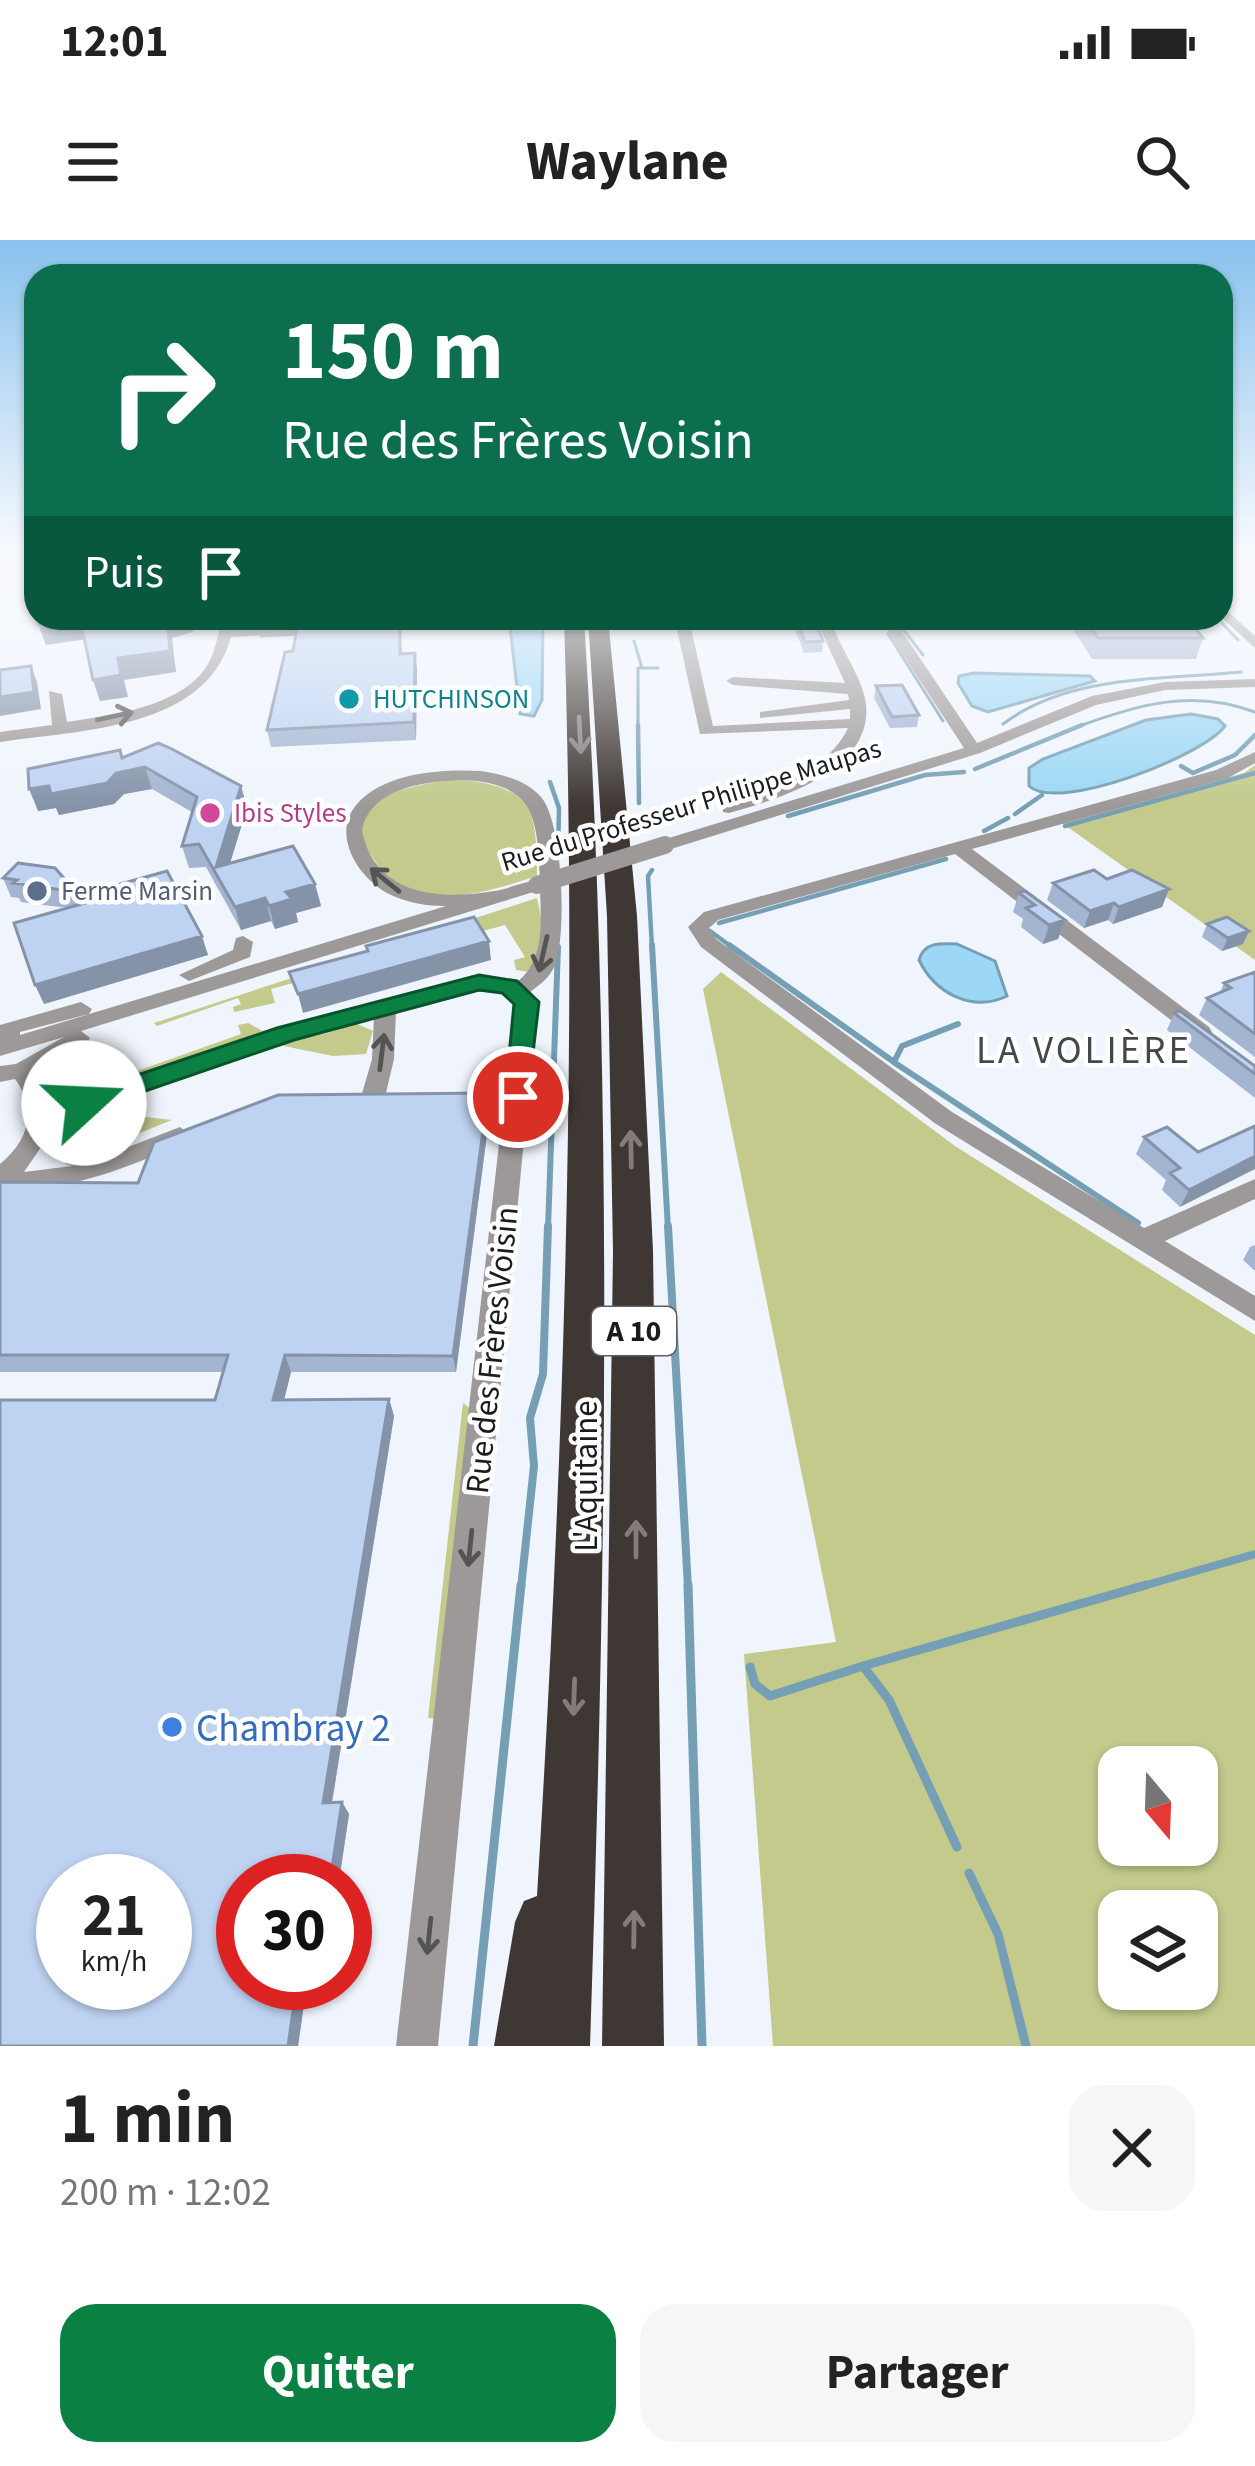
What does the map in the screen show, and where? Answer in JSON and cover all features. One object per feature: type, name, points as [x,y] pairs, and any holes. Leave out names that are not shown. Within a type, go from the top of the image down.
[{"type":"highway","name":"L'Aquitaine","points":[[559,2046],[572,1759],[589,1116],[590,638]]},
{"type":"highway","name":"L'Aquitaine","points":[[592,638],[622,916],[633,1228],[633,2046]]},
{"type":"highway","points":[[525,2046],[572,1759]]},
{"type":"street","points":[[0,737],[129,713],[183,694],[211,670],[223,638]]},
{"type":"street","points":[[694,638],[706,731],[857,723]]},
{"type":"street","points":[[674,825],[782,790],[812,775],[848,745],[857,723],[855,695],[832,638]]},
{"type":"street","points":[[900,638],[974,750]]},
{"type":"street","points":[[733,681],[855,695]]},
{"type":"street","name":"Rue du Professeur Philippe Maupas","points":[[12,1054],[73,1040],[272,967],[974,750],[1077,706],[1165,686],[1255,683]]},
{"type":"street","name":"Rue du Professeur Philippe Maupas","points":[[1125,694],[1203,692],[1255,698]]},
{"type":"street","points":[[54,694],[60,726]]},
{"type":"street","points":[[703,716],[775,715],[855,695]]},
{"type":"street","points":[[1255,757],[1222,774],[711,916],[702,920],[700,934],[944,1118],[1255,1310]]},
{"type":"street","points":[[42,1119],[213,1056],[385,1006],[479,983],[508,986],[517,992],[543,968],[548,954],[548,866],[543,819],[536,802],[494,779],[434,777],[385,791],[364,806],[353,822],[352,842],[376,876],[396,891],[435,901],[496,897]]},
{"type":"street","points":[[958,847],[1219,1046]]},
{"type":"street","points":[[0,1177],[22,1163],[36,1144],[42,1119],[33,1084],[12,1054],[9,1028],[215,967],[243,953],[243,942]]},
{"type":"street","name":"Rue des Frères Voisin","points":[[417,2046],[508,1097],[526,1002],[517,992]]},
{"type":"street","points":[[372,1097],[383,1059],[385,1006]]},
{"type":"street","points":[[42,1119],[50,1121],[75,1158],[107,1162]]},
{"type":"street","points":[[0,1177],[23,1182],[78,1176],[201,1128]]},
{"type":"street","points":[[1141,1240],[1255,1188]]},
{"type":"green space","points":[[1255,765],[1255,960],[1062,823],[1244,773]]},
{"type":"green space","points":[[458,779],[502,788],[525,805],[535,833],[537,876],[441,896],[403,887],[380,868],[363,837],[363,821],[370,808],[401,790]]},
{"type":"green space","points":[[537,898],[542,922],[539,963],[529,972],[516,970],[514,960],[525,957],[505,925],[271,989],[275,1003],[234,1012],[233,1007],[241,1004],[238,998],[157,1026],[154,1023]]},
{"type":"green space","points":[[721,972],[955,1146],[1255,1335],[1255,2046],[773,2046],[744,1654],[836,1642],[703,989]]},
{"type":"green space","points":[[353,1022],[373,1031],[366,1054],[333,1056],[274,1044],[324,1034]]},
{"type":"green space","points":[[248,1023],[263,1031],[89,1095],[74,1096],[62,1087],[68,1063],[88,1050],[92,1059],[77,1065],[85,1080],[102,1074],[106,1082],[241,1034],[238,1025]]},
{"type":"green space","points":[[111,1113],[172,1120],[88,1154],[82,1146],[91,1126]]},
{"type":"green space","points":[[463,1403],[472,1410],[438,1719],[428,1718]]},
{"type":"water","points":[[511,638],[543,638],[542,700],[534,716],[520,714]]},
{"type":"water","points":[[959,676],[1090,676],[1095,681],[988,712],[972,706],[958,683]]},
{"type":"water","points":[[1191,714],[1218,719],[1225,726],[1189,752],[1098,787],[1045,792],[1029,786],[1029,768],[1043,759],[1146,720]]},
{"type":"water","points":[[957,944],[995,961],[1007,996],[968,1001],[935,982],[919,960],[921,954],[933,945]]},
{"type":"building","points":[[84,638],[169,638],[170,651],[118,658],[121,675],[93,680]]},
{"type":"building","name":"HUTCHINSON","points":[[295,638],[400,638],[400,654],[415,653],[414,722],[267,730],[285,652],[293,651]]},
{"type":"building","points":[[31,666],[34,692],[0,697],[0,670]]},
{"type":"building","points":[[902,685],[919,715],[892,717],[876,686]]},
{"type":"building","points":[[158,743],[241,786],[216,867],[293,846],[315,884],[286,892],[292,899],[269,906],[265,898],[235,907],[199,844],[182,846],[197,797],[145,767],[116,773],[107,783],[51,794],[49,786],[29,789],[28,769],[120,750],[122,758]]},
{"type":"building","points":[[18,863],[55,868],[76,892],[3,878]]},
{"type":"building","points":[[1094,870],[1107,879],[1132,870],[1169,889],[1119,907],[1114,903],[1090,911],[1053,883]]},
{"type":"building","points":[[167,871],[202,936],[35,985],[14,923],[110,896],[88,893]]},
{"type":"building","points":[[1025,891],[1065,920],[1049,925],[1026,908],[1035,905],[1019,893]]},
{"type":"building","points":[[474,917],[489,941],[298,994],[289,972],[368,951],[366,946]]},
{"type":"building","points":[[1227,917],[1249,931],[1228,938],[1207,924]]},
{"type":"building","points":[[1255,972],[1255,1034],[1207,998],[1231,988],[1224,983]]},
{"type":"building","points":[[1180,1011],[1255,1066],[1255,1074],[1174,1013]]},
{"type":"building","name":"Chambray 2","points":[[488,1093],[453,1356],[285,1355],[273,1400],[389,1399],[323,1803],[342,1802],[334,1854],[216,1854],[216,2010],[293,2010],[288,2046],[0,2046],[0,1400],[215,1400],[228,1355],[0,1355],[0,1182],[138,1183],[154,1142],[278,1095]]},
{"type":"building","points":[[1255,1126],[1255,1156],[1189,1190],[1170,1173],[1180,1168],[1144,1137],[1167,1127],[1198,1152]]},
{"type":"waterway","points":[[891,638],[943,721]]},
{"type":"waterway","points":[[910,638],[923,655]]},
{"type":"waterway","points":[[634,641],[642,668]]},
{"type":"waterway","points":[[638,725],[638,668],[642,668]]},
{"type":"waterway","points":[[642,668],[658,668]]},
{"type":"waterway","points":[[1003,724],[1029,708],[1086,688],[1241,672]]},
{"type":"waterway","points":[[1079,726],[1120,712],[1186,700],[1255,712]]},
{"type":"waterway","points":[[638,725],[639,803]]},
{"type":"waterway","points":[[975,769],[1079,726]]},
{"type":"waterway","points":[[1074,728],[1079,726]]},
{"type":"waterway","points":[[1181,766],[1193,773],[1235,755],[1255,735]]},
{"type":"waterway","points":[[788,816],[925,775],[964,772]]},
{"type":"waterway","points":[[1065,826],[1255,773]]},
{"type":"waterway","points":[[550,782],[559,808],[558,856]]},
{"type":"waterway","points":[[1015,814],[1042,795]]},
{"type":"waterway","points":[[984,831],[1008,818]]},
{"type":"waterway","points":[[719,923],[946,859]]},
{"type":"waterway","points":[[652,870],[648,876],[652,948]]},
{"type":"waterway","points":[[710,931],[733,948]]},
{"type":"waterway","points":[[652,945],[668,1229]]},
{"type":"waterway","points":[[729,945],[894,1062],[902,1046],[958,1024]]},
{"type":"waterway","points":[[548,1229],[558,947]]},
{"type":"waterway","points":[[895,1063],[1138,1223]]},
{"type":"waterway","points":[[521,1588],[534,1466],[530,1418],[543,1374],[548,1226]]},
{"type":"waterway","points":[[668,1226],[688,1588]]},
{"type":"waterway","points":[[1136,1588],[1255,1554]]},
{"type":"waterway","points":[[473,2046],[521,1585]]},
{"type":"waterway","points":[[688,1585],[702,2046]]},
{"type":"waterway","points":[[863,1666],[1146,1585]]},
{"type":"waterway","points":[[750,1667],[755,1684],[770,1696],[863,1666]]},
{"type":"waterway","points":[[863,1666],[889,1700],[957,1847]]},
{"type":"waterway","points":[[969,1873],[998,1934],[1026,2046]]},
{"type":"place","name":"HUTCHINSON","points":[[349,699]]},
{"type":"place","name":"Ibis Styles","points":[[210,813]]},
{"type":"place","name":"Ferme Marsin","points":[[37,891]]},
{"type":"place","name":"Chambray 2","points":[[172,1727]]},
{"type":"district","name":"LA VOLIÈRE","points":[[1084,1049]]},
{"type":"route","points":[[84,1103],[213,1056],[479,983],[508,986],[526,1002],[518,1097]]}]
